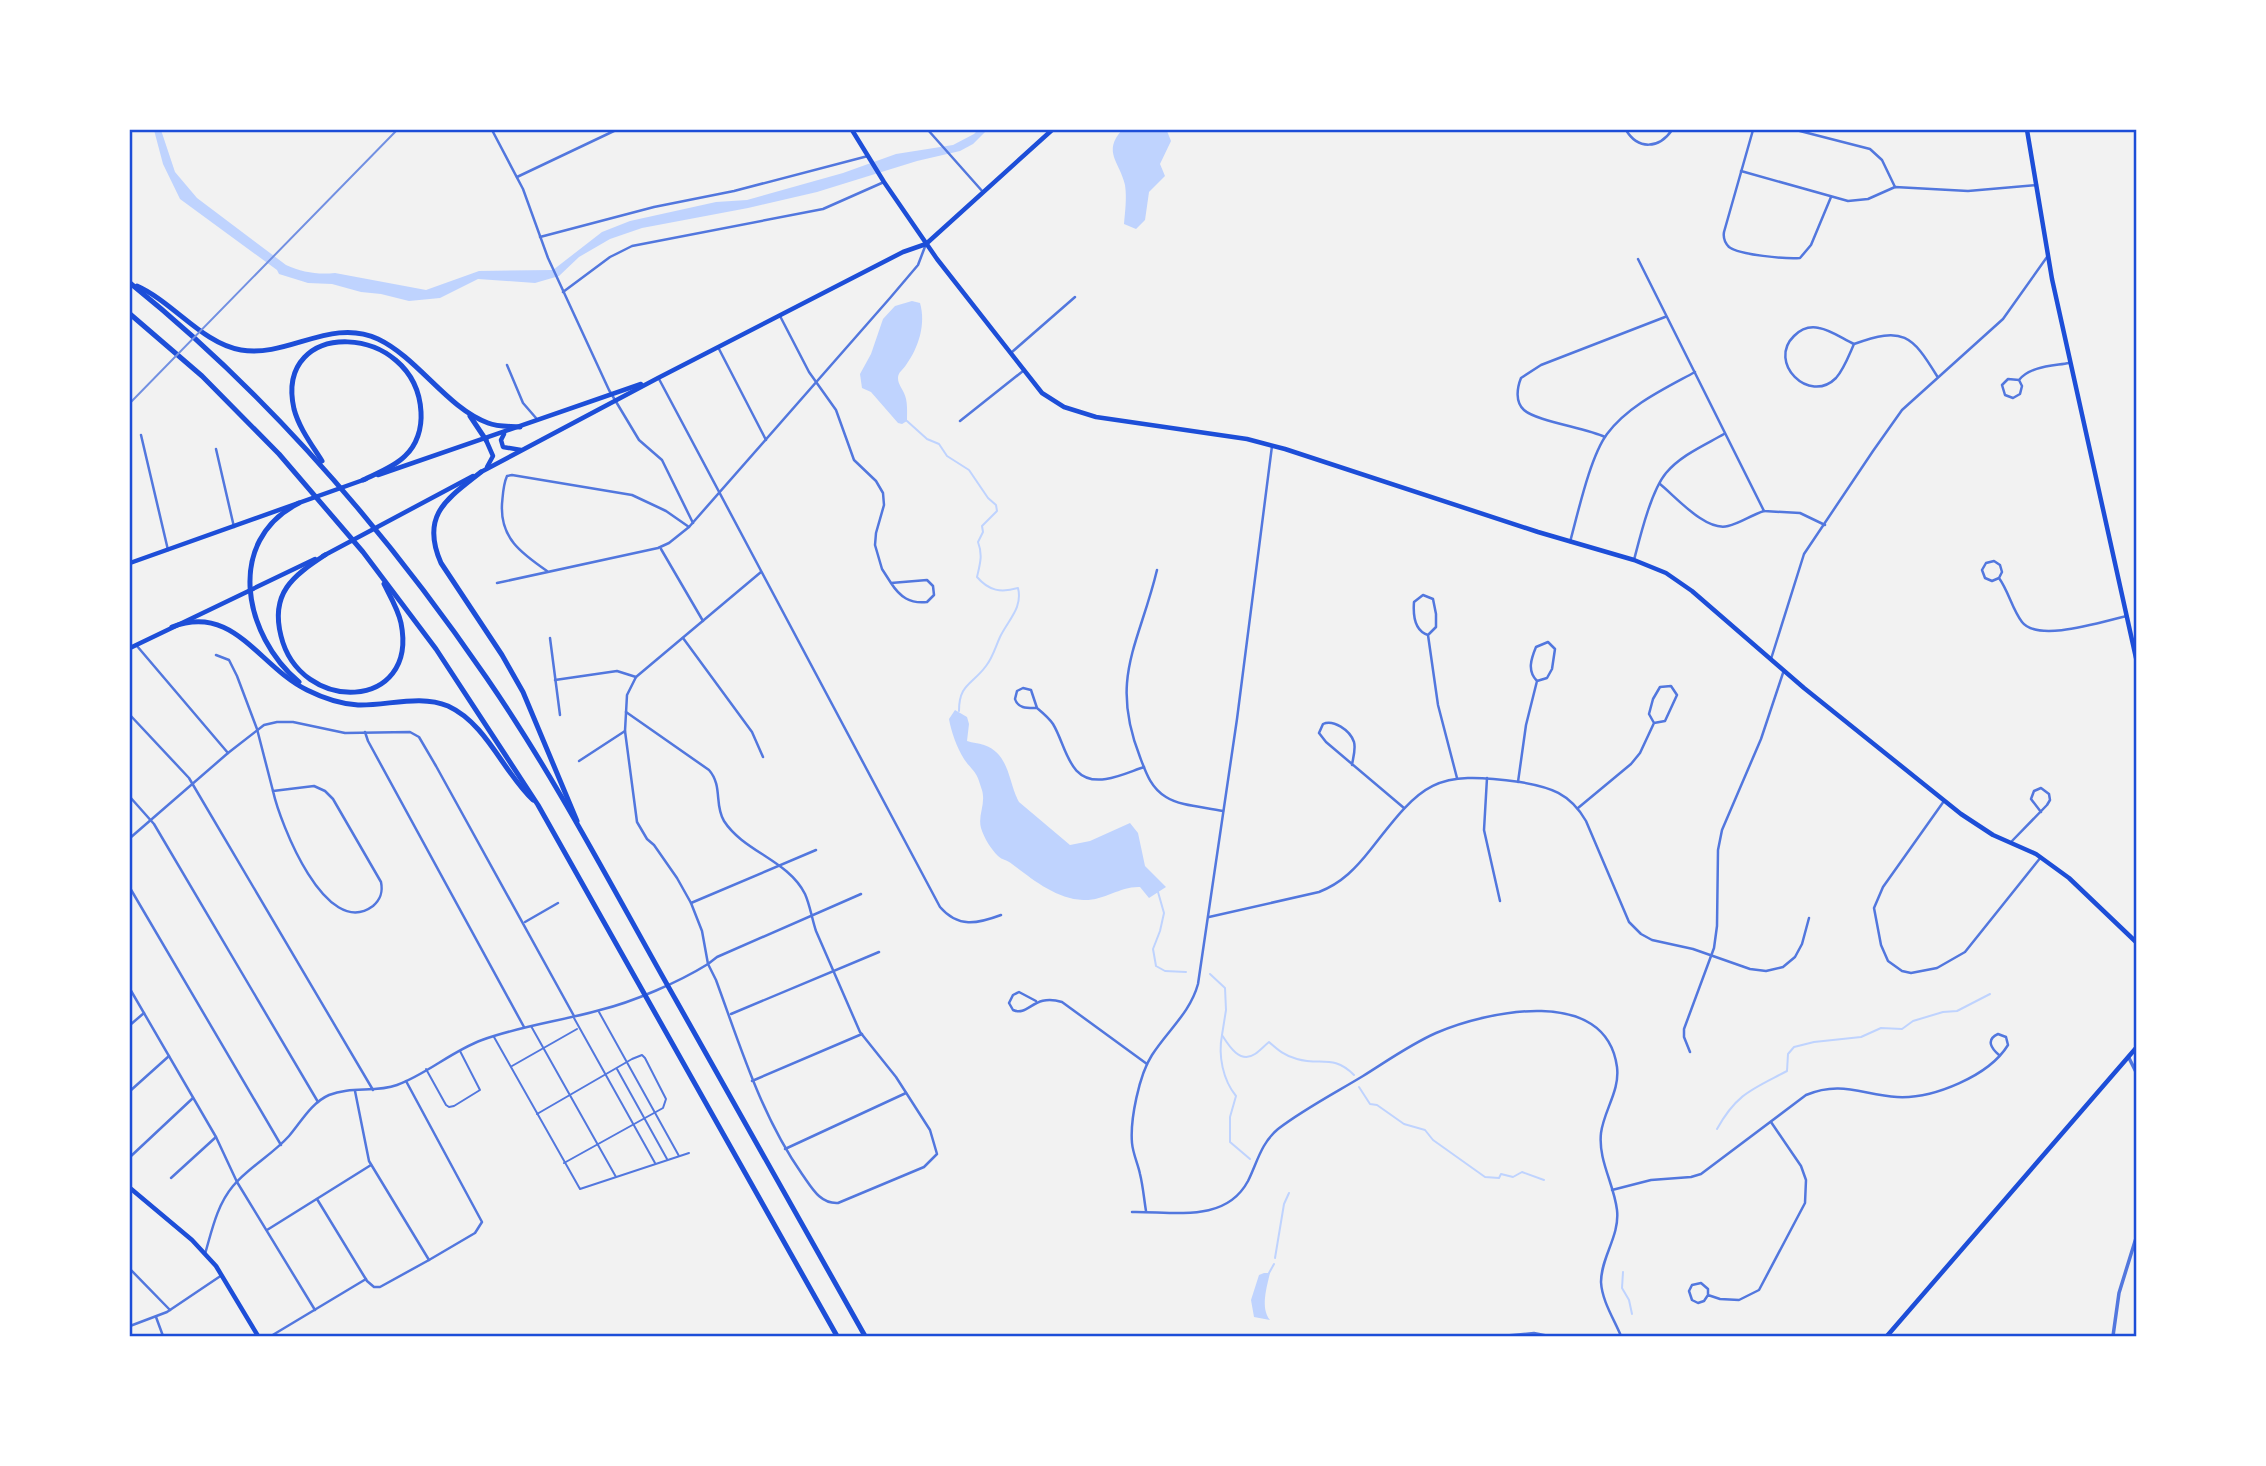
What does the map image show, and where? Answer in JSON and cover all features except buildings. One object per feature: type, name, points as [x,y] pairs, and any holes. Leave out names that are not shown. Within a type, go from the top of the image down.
[{"type":"highway","points":[[130,283],[156,296],[215,339],[233,348],[254,351],[333,333],[367,335],[397,351],[467,412],[488,423],[520,427]]},
{"type":"highway","points":[[130,283],[207,348],[274,413],[329,473],[388,545],[486,677],[547,773],[865,1336]]},
{"type":"highway","points":[[130,314],[237,410],[302,479],[363,552],[436,649],[538,805],[837,1336]]},
{"type":"highway","points":[[329,473],[296,415],[293,394],[296,374],[303,359],[321,346],[338,341],[366,344],[390,355],[408,373],[417,389],[421,419],[416,440],[406,456],[363,480]]},
{"type":"highway","points":[[467,412],[486,440]]},
{"type":"highway","points":[[481,472],[441,506],[434,526],[435,548],[441,564],[502,655],[523,692],[572,805],[580,831]]},
{"type":"highway","points":[[299,503],[275,519],[259,544],[252,567],[251,600],[260,634],[274,657],[297,681],[315,694]]},
{"type":"highway","points":[[325,555],[297,573],[286,586],[279,605],[279,624],[282,642],[294,664],[319,686],[336,692],[362,693],[377,686],[395,670],[400,657],[401,622],[378,572]]},
{"type":"highway","points":[[172,626],[202,620],[221,625],[233,632],[284,677],[335,702],[359,705],[429,701],[448,706],[465,718],[481,735],[520,788],[538,805]]},
{"type":"main road","points":[[852,130],[926,244],[1042,393],[1077,412],[1247,439],[1272,446],[1570,542],[1634,559],[1676,579],[1944,801],[1978,825],[2041,857],[2069,878],[2137,942]]},
{"type":"main road","points":[[130,647],[325,555],[658,378],[903,252],[926,244],[1052,130]]},
{"type":"main road","points":[[2027,130],[2048,256],[2137,658]]},
{"type":"main road","points":[[132,562],[658,378]]},
{"type":"main road","points":[[504,433],[500,440],[503,447],[525,450]]},
{"type":"main road","points":[[481,472],[493,458],[486,440]]},
{"type":"main road","points":[[1887,1336],[2137,1048]]},
{"type":"main road","points":[[130,1188],[205,1254],[222,1275],[258,1336]]},
{"type":"street","points":[[492,130],[517,177],[560,286],[611,395],[639,440],[662,460],[693,523]]},
{"type":"street","points":[[517,177],[617,130]]},
{"type":"street","points":[[928,130],[984,192]]},
{"type":"street","points":[[1626,130],[1635,142],[1649,145],[1662,141],[1672,130]]},
{"type":"street","points":[[1753,130],[1723,238],[1727,246],[1739,252],[1800,258],[1811,245],[1831,197]]},
{"type":"street","points":[[1796,130],[1870,149],[1882,160],[1895,187]]},
{"type":"street","points":[[540,237],[654,207],[734,191],[869,158]]},
{"type":"street","points":[[1741,171],[1848,201],[1868,199],[1895,187],[1968,191],[2037,185]]},
{"type":"street","points":[[563,292],[610,257],[632,246],[824,209],[882,179]]},
{"type":"street","points":[[497,583],[661,549],[689,527],[918,265],[926,244]]},
{"type":"street","points":[[1771,659],[1804,554],[1902,410],[2003,319],[2048,256]]},
{"type":"street","points":[[1638,259],[1763,511]]},
{"type":"street","points":[[1010,354],[1075,297]]},
{"type":"street","points":[[780,316],[816,383],[836,410],[853,460],[876,481],[883,493],[885,500],[875,545],[882,569],[891,583],[901,596],[910,601],[927,602],[934,595],[933,586],[926,579],[891,583]]},
{"type":"street","points":[[1605,436],[1524,410],[1518,398],[1520,381],[1525,374],[1541,365],[1666,317]]},
{"type":"street","points":[[1854,344],[1840,372],[1828,384],[1816,387],[1804,384],[1794,378],[1788,368],[1785,356],[1795,335],[1805,329],[1822,328],[1854,344],[1887,336],[1910,339],[1920,349],[1937,376]]},
{"type":"street","points":[[718,347],[766,440]]},
{"type":"street","points":[[2019,380],[2032,371],[2071,362]]},
{"type":"street","points":[[507,366],[523,402],[538,421]]},
{"type":"street","points":[[960,421],[1023,371]]},
{"type":"street","points":[[1570,542],[1583,493],[1605,436],[1634,409],[1695,372]]},
{"type":"street","points":[[658,378],[940,907],[949,916],[965,923],[979,922],[1000,915]]},
{"type":"street","points":[[2010,378],[2019,380],[2022,386],[2020,394],[2013,398],[2005,396],[2002,390],[2005,381],[2010,378]]},
{"type":"street","points":[[1634,559],[1649,508],[1665,474],[1724,434]]},
{"type":"street","points":[[141,435],[168,550]]},
{"type":"street","points":[[1146,1211],[1132,1144],[1132,1124],[1147,1064],[1183,1017],[1198,984],[1237,719],[1272,446]]},
{"type":"street","points":[[216,449],[234,527]]},
{"type":"street","points":[[547,571],[517,549],[506,533],[502,513],[507,476],[627,493],[658,507],[689,527]]},
{"type":"street","points":[[1660,484],[1698,516],[1718,528],[1730,526],[1763,511],[1800,513],[1825,524]]},
{"type":"street","points":[[661,549],[703,621]]},
{"type":"street","points":[[1991,561],[1998,563],[2002,572],[1999,578],[1987,580],[1983,573],[1984,565],[1991,561]]},
{"type":"street","points":[[1157,570],[1133,645],[1126,678],[1128,712],[1144,767],[1155,789],[1169,799],[1223,811]]},
{"type":"street","points":[[626,712],[709,770],[718,784],[719,810],[728,826],[747,844],[789,873],[804,893],[833,971],[862,1034],[930,1130],[937,1154],[924,1167],[838,1203],[825,1201],[813,1189],[785,1149],[765,1112],[708,964],[702,931],[691,903],[669,866],[641,830],[634,802],[625,731],[626,712],[628,690],[636,677],[761,572]]},
{"type":"street","points":[[1999,578],[2019,619],[2031,630],[2056,630],[2127,616]]},
{"type":"street","points":[[1428,635],[1436,627],[1436,614],[1434,601],[1423,595],[1415,602],[1415,615],[1419,629],[1428,635],[1438,705],[1457,778]]},
{"type":"street","points":[[550,638],[560,715]]},
{"type":"street","points":[[683,638],[752,732],[763,757]]},
{"type":"street","points":[[1548,642],[1555,649],[1552,669],[1547,678],[1537,681],[1530,668],[1533,655],[1538,645],[1548,642]]},
{"type":"street","points":[[136,644],[228,753]]},
{"type":"street","points":[[216,654],[226,658],[233,666],[257,729],[279,816],[292,846],[325,896],[336,907],[347,912],[361,911],[375,904],[382,894],[382,884],[331,796],[314,786],[273,791]]},
{"type":"street","points":[[1690,1052],[1684,1029],[1712,956],[1717,926],[1721,830],[1761,739],[1784,670]]},
{"type":"street","points":[[555,680],[617,671],[636,677]]},
{"type":"street","points":[[1518,782],[1526,725],[1537,681]]},
{"type":"street","points":[[1671,686],[1677,696],[1669,716],[1662,722],[1654,723],[1649,714],[1653,699],[1660,687],[1671,686]]},
{"type":"street","points":[[1037,708],[1018,705],[1015,699],[1017,691],[1023,688],[1031,690],[1037,708],[1052,723],[1071,764],[1085,776],[1106,779],[1144,767]]},
{"type":"street","points":[[130,715],[193,784],[373,1090]]},
{"type":"street","points":[[130,838],[257,729],[271,723],[287,722],[334,732],[406,731],[419,737],[574,1016]]},
{"type":"street","points":[[1352,765],[1352,738],[1334,722],[1323,724],[1319,730],[1320,735],[1352,765],[1404,808]]},
{"type":"street","points":[[1578,808],[1631,764],[1640,753],[1654,723]]},
{"type":"street","points":[[579,761],[625,731]]},
{"type":"street","points":[[365,732],[524,1027]]},
{"type":"street","points":[[1208,917],[1333,887],[1353,871],[1404,808],[1430,787],[1457,778],[1487,778],[1556,790],[1567,797],[1578,808],[1633,927],[1652,940],[1761,971],[1779,969],[1792,961],[1798,953],[1809,918]]},
{"type":"street","points":[[1487,778],[1483,824],[1500,901]]},
{"type":"street","points":[[2011,842],[2040,811],[2050,798],[2047,791],[2039,789],[2033,793],[2031,799],[2040,811]]},
{"type":"street","points":[[130,797],[150,820],[318,1102]]},
{"type":"street","points":[[1944,801],[1883,887],[1874,908],[1881,945],[1888,961],[1902,971],[1911,973],[1937,968],[1965,952],[2041,857]]},
{"type":"street","points":[[691,903],[816,850]]},
{"type":"street","points":[[130,889],[281,1145]]},
{"type":"street","points":[[205,1254],[217,1212],[237,1182],[281,1145],[318,1102],[338,1092],[390,1087],[493,1036],[599,1011],[635,998],[708,964],[717,957],[862,894]]},
{"type":"street","points":[[523,923],[558,903]]},
{"type":"street","points":[[729,1015],[879,952]]},
{"type":"street","points":[[130,989],[216,1137],[237,1182],[315,1310]]},
{"type":"street","points":[[1036,1001],[1021,1012],[1013,1010],[1009,1003],[1013,995],[1019,992],[1036,1001],[1055,1000],[1067,1004],[1147,1064]]},
{"type":"street","points":[[1132,1212],[1195,1212],[1222,1206],[1242,1189],[1265,1143],[1282,1125],[1434,1034],[1497,1016],[1523,1012],[1563,1012],[1580,1017],[1601,1032],[1612,1048],[1617,1066],[1617,1086],[1602,1130],[1601,1141],[1617,1207],[1617,1223],[1601,1283],[1604,1299],[1621,1336]]},
{"type":"street","points":[[130,1025],[144,1013]]},
{"type":"street","points":[[752,1081],[862,1034]]},
{"type":"street","points":[[1612,1190],[1651,1180],[1700,1174],[1806,1095],[1818,1090],[1839,1087],[1895,1097],[1914,1096],[1966,1081],[1999,1055],[2007,1048],[2006,1037],[1998,1034],[1992,1037],[1990,1045],[1999,1055]]},
{"type":"street","points":[[130,1091],[169,1056]]},
{"type":"street","points":[[2129,1058],[2137,1072]]},
{"type":"street","points":[[317,1199],[366,1279],[374,1287],[380,1287],[475,1233],[482,1222],[406,1081]]},
{"type":"street","points":[[355,1091],[371,1166],[429,1260]]},
{"type":"street","points":[[785,1149],[906,1093]]},
{"type":"street","points":[[130,1157],[193,1098]]},
{"type":"street","points":[[1708,1295],[1739,1300],[1759,1290],[1805,1203],[1806,1180],[1801,1166],[1771,1122]]},
{"type":"street","points":[[171,1178],[216,1137]]},
{"type":"street","points":[[267,1231],[371,1166]]},
{"type":"street","points":[[2113,1336],[2119,1293],[2137,1238]]},
{"type":"street","points":[[130,1269],[170,1310]]},
{"type":"street","points":[[130,1326],[170,1310],[222,1275]]},
{"type":"street","points":[[271,1336],[366,1279]]},
{"type":"street","points":[[1695,1283],[1701,1283],[1708,1289],[1708,1295],[1704,1301],[1695,1302],[1689,1291],[1695,1283]]},
{"type":"street","points":[[156,1317],[163,1336]]},
{"type":"street","points":[[1501,1336],[1534,1333],[1549,1336]]},
{"type":"lane","points":[[599,1011],[602,1021],[679,1156]]},
{"type":"lane","points":[[574,1016],[578,1028],[655,1164]]},
{"type":"lane","points":[[531,1026],[616,1178]]},
{"type":"lane","points":[[511,1066],[578,1028]]},
{"type":"lane","points":[[493,1036],[580,1189],[689,1153]]},
{"type":"lane","points":[[426,1069],[447,1107],[467,1098],[480,1090],[460,1050]]},
{"type":"lane","points":[[537,1114],[642,1055],[666,1099],[666,1104],[599,1146],[564,1163]]},
{"type":"lane","points":[[617,1068],[668,1160]]},
{"type":"water","points":[[154,130],[161,130],[175,172],[197,198],[286,265],[310,272],[335,273],[426,290],[479,271],[553,270],[602,232],[630,221],[716,202],[747,200],[843,173],[896,154],[953,145],[978,130],[987,130],[973,144],[960,151],[917,161],[817,192],[642,228],[610,239],[579,257],[559,276],[535,283],[478,279],[440,298],[409,301],[332,284],[308,283],[279,274],[180,199],[163,164]]},
{"type":"water","points":[[1122,130],[1164,130],[1171,141],[1160,164],[1165,176],[1149,192],[1145,220],[1136,229],[1124,224],[1125,185],[1113,151],[1116,138]]},
{"type":"water","points":[[912,301],[920,303],[922,327],[915,351],[898,376],[907,407],[907,421],[902,424],[898,423],[871,392],[862,388],[860,374],[871,354],[883,319],[895,306]]},
{"type":"water","points":[[955,710],[967,717],[967,741],[984,745],[999,755],[1019,802],[1070,845],[1090,841],[1130,823],[1138,833],[1145,866],[1166,887],[1149,898],[1140,887],[1133,887],[1091,900],[1073,899],[1045,887],[998,856],[981,828],[983,796],[979,781],[961,755],[951,729],[949,719]]},
{"type":"water","points":[[1270,1273],[1265,1309],[1270,1320],[1254,1317],[1251,1300],[1259,1275]]},
{"type":"waterway","points":[[907,421],[927,439],[939,444],[947,456],[969,470],[996,505],[997,511],[982,526],[983,532],[978,542],[981,555],[977,577],[996,590],[1018,588],[1018,602],[1014,614],[988,663],[961,695],[959,711]]},
{"type":"waterway","points":[[1158,892],[1164,913],[1153,949],[1156,966],[1165,971],[1186,972]]},
{"type":"waterway","points":[[1210,974],[1225,988],[1226,1010],[1222,1035],[1240,1055],[1250,1057],[1269,1042],[1293,1058],[1333,1063],[1354,1075]]},
{"type":"waterway","points":[[1717,1129],[1732,1107],[1747,1093],[1787,1071],[1788,1054],[1794,1047],[1861,1037],[1881,1028],[1902,1029],[1913,1021],[1943,1012],[1957,1011],[1990,994]]},
{"type":"waterway","points":[[1222,1035],[1223,1067],[1236,1096],[1230,1117],[1230,1142],[1250,1159]]},
{"type":"waterway","points":[[1359,1087],[1370,1104],[1377,1105],[1404,1124],[1425,1130],[1433,1140],[1485,1177],[1499,1178],[1501,1174],[1513,1177],[1522,1172],[1544,1180]]},
{"type":"waterway","points":[[1275,1258],[1284,1204],[1289,1193]]},
{"type":"waterway","points":[[1269,1273],[1274,1264]]},
{"type":"waterway","points":[[1623,1272],[1622,1288],[1629,1300],[1632,1314]]},
{"type":"railway","points":[[130,403],[397,130]]}]
